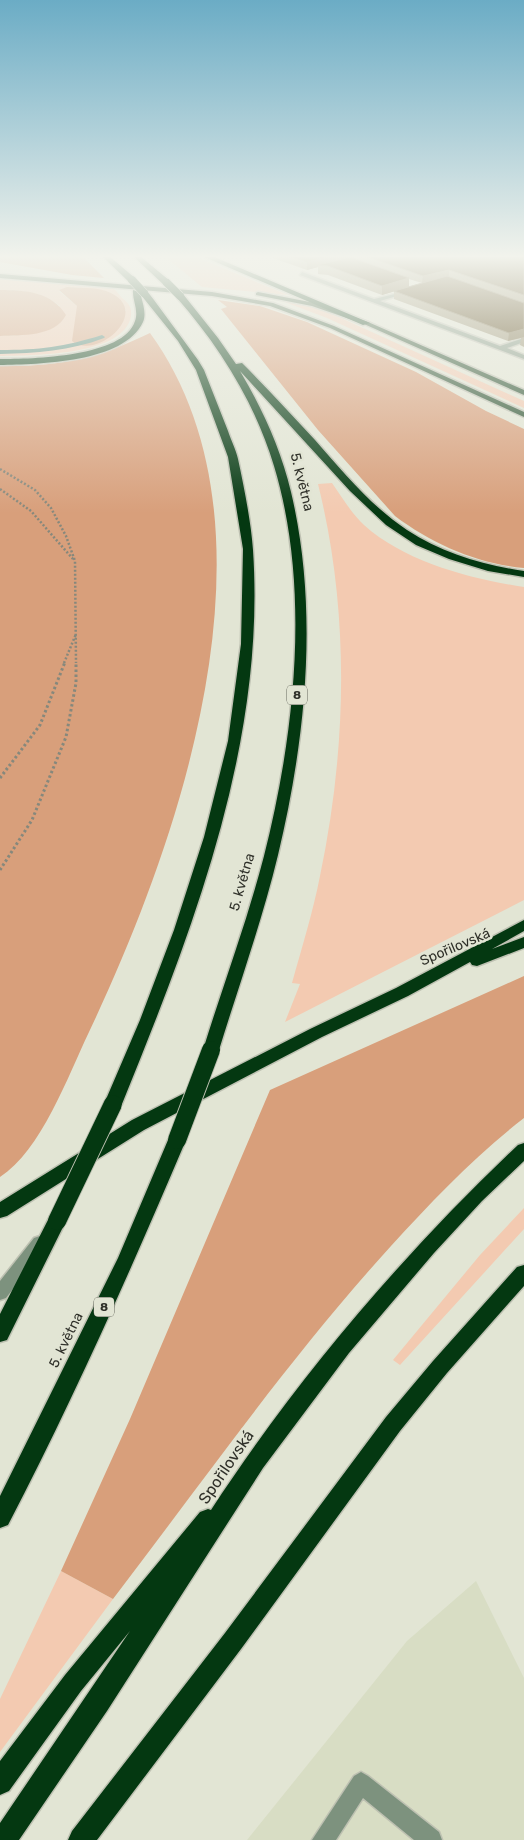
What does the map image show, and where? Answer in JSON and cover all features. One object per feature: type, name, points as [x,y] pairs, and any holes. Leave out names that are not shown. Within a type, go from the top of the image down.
[{"type":"highway","points":[[0,362],[57,359],[94,352],[119,342]]},
{"type":"highway","points":[[0,1334],[57,1221],[112,1104],[170,965],[206,855],[225,781],[238,716],[246,653],[249,598],[249,548],[244,512],[231,448],[221,419],[199,368],[181,342]]},
{"type":"highway","points":[[219,344],[276,402],[342,476],[390,523],[422,542],[463,560],[493,569],[524,574]]},
{"type":"highway","name":"5. května","points":[[0,1518],[25,1471],[128,1258],[176,1140],[210,1050],[256,909],[271,854],[290,758],[297,696],[299,639],[295,544],[286,490],[262,420],[236,371],[219,344]]},
{"type":"highway","points":[[0,1211],[138,1126],[316,1033],[402,992],[524,925]]},
{"type":"highway","name":"Spořilovská","points":[[402,992],[524,942]]},
{"type":"highway","name":"Spořilovská","points":[[4,1840],[98,1702],[255,1462],[348,1340],[433,1242],[476,1196],[524,1150]]},
{"type":"highway","points":[[82,1840],[233,1641],[393,1424],[440,1367],[524,1272]]},
{"type":"highway","points":[[0,1782],[73,1683],[255,1462]]},
{"type":"main road","points":[[363,342],[524,415]]},
{"type":"main road","points":[[409,342],[524,393]]},
{"type":"street","points":[[483,342],[524,358]]},
{"type":"street","points":[[500,348],[518,342]]},
{"type":"street","points":[[0,1293],[57,1221]]},
{"type":"street","points":[[323,1840],[361,1783],[431,1840]]},
{"type":"path","points":[[0,469],[36,490],[51,508],[66,536],[75,561],[78,631],[76,683],[66,738],[32,820],[0,870]]},
{"type":"path","points":[[0,489],[12,495],[49,527],[75,561]]},
{"type":"path","points":[[0,778],[40,725],[78,631]]},
{"type":"shaded area","points":[[0,342],[107,342],[92,347],[52,354],[0,356]]},
{"type":"shaded area","points":[[74,342],[101,342],[95,345],[83,346]]},
{"type":"shaded area","points":[[131,342],[155,342],[191,411],[212,497],[216,588],[206,683],[185,777],[157,869],[123,955],[72,1070],[41,1131],[15,1165],[0,1177],[0,366],[60,363],[95,355]]},
{"type":"shaded area","points":[[247,342],[350,342],[416,372],[486,411],[524,429],[524,568],[490,562],[456,551],[409,526],[395,516],[318,430]]},
{"type":"shaded area","points":[[379,342],[394,342],[524,401],[524,408]]},
{"type":"shaded area","points":[[332,483],[364,525],[380,538],[399,549],[419,559],[461,574],[524,587],[524,900],[285,1022],[300,984],[292,983],[317,889],[336,778],[340,729],[340,630],[336,581],[318,484]]},
{"type":"shaded area","points":[[524,976],[524,1118],[454,1179],[406,1229],[354,1288],[248,1420],[113,1599],[61,1571],[130,1419],[270,1090]]},
{"type":"shaded area","points":[[524,1208],[524,1229],[400,1365],[393,1360],[480,1255]]},
{"type":"shaded area","points":[[61,1571],[113,1599],[0,1752],[0,1699]]},
{"type":"shaded area","points":[[476,1581],[524,1678],[524,1840],[247,1840],[407,1641]]},
{"type":"waterway","points":[[0,352],[39,351],[90,342]]}]
